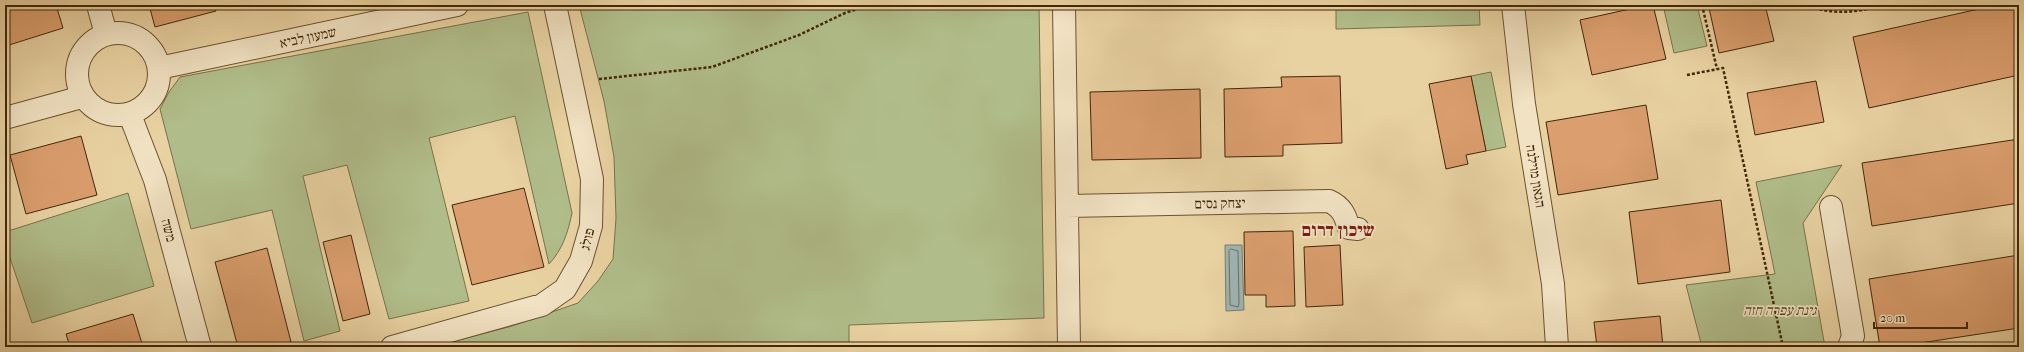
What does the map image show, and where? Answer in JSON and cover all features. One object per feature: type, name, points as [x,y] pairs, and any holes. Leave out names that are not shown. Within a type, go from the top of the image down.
[{"type":"street","points":[[98,5],[106,34]]},
{"type":"street","name":"שמעון לביא","points":[[159,68],[457,5]]},
{"type":"street","name":"פולג","points":[[392,347],[542,305],[566,289],[581,261],[592,226],[592,179],[555,5]]},
{"type":"street","points":[[1064,5],[1069,347]]},
{"type":"street","name":"הגאון מוילנה","points":[[1512,5],[1524,104],[1553,284],[1557,347]]},
{"type":"street","points":[[119,33],[134,36],[146,44],[155,55],[159,68],[159,83],[153,97],[143,107],[130,114],[120,116],[106,114],[92,108],[82,97],[76,79],[77,65],[82,51],[93,41],[106,34],[119,33]]},
{"type":"street","points":[[5,118],[82,97]]},
{"type":"street","name":"משה","points":[[130,114],[155,180],[200,347]]},
{"type":"street","name":"יצחק נסים","points":[[1067,206],[1329,201],[1339,206],[1345,215],[1349,228],[1358,229]]},
{"type":"street","points":[[1831,207],[1853,336],[1849,347]]},
{"type":"path","points":[[571,82],[712,67],[799,35],[845,13],[870,5]]},
{"type":"path","points":[[1702,5],[1717,70]]},
{"type":"path","points":[[1805,5],[1822,11],[1842,12],[1869,9],[1883,5]]},
{"type":"path","points":[[1687,75],[1723,68],[1783,347]]},
{"type":"green space","points":[[579,5],[1039,5],[1044,318],[849,325],[849,347],[432,347],[512,326],[578,303],[598,281],[613,259],[616,218],[614,157],[604,101]]},
{"type":"green space","points":[[1336,5],[1479,5],[1480,25],[1336,29]]},
{"type":"green space","points":[[1663,5],[1697,5],[1707,46],[1674,53]]},
{"type":"green space","points":[[528,12],[572,213],[564,240],[558,252],[549,264],[515,116],[429,138],[469,301],[389,319],[347,165],[303,176],[340,331],[304,341],[272,210],[191,229],[160,109],[169,92],[180,77]]},
{"type":"green space","points":[[1491,72],[1506,147],[1486,151],[1471,76]]},
{"type":"green space","name":"גינת עפרה חזה","points":[[1842,165],[1803,223],[1825,347],[1702,347],[1686,285],[1775,274],[1756,182]]},
{"type":"green space","points":[[128,193],[154,286],[32,323],[5,243],[5,232]]},
{"type":"water","points":[[1225,245],[1242,245],[1244,310],[1226,311]]},
{"type":"building","points":[[5,5],[56,5],[63,28],[9,45],[5,33]]},
{"type":"building","points":[[149,5],[214,5],[216,11],[155,27]]},
{"type":"building","points":[[1653,5],[1666,59],[1592,75],[1580,20]]},
{"type":"building","points":[[1723,5],[1765,5],[1774,41],[1719,53],[1709,8]]},
{"type":"building","points":[[1997,5],[2019,5],[2019,75],[1869,108],[1853,37]]},
{"type":"building","points":[[1340,76],[1342,143],[1283,145],[1283,156],[1225,157],[1224,89],[1282,87],[1281,77]]},
{"type":"building","points":[[1471,76],[1486,151],[1466,155],[1468,164],[1446,169],[1429,84]]},
{"type":"building","points":[[1816,81],[1824,122],[1755,135],[1747,93]]},
{"type":"building","points":[[1200,89],[1201,158],[1092,160],[1090,92]]},
{"type":"building","points":[[1646,105],[1658,179],[1558,195],[1546,122]]},
{"type":"building","points":[[81,136],[97,195],[26,214],[10,155]]},
{"type":"building","points":[[2019,139],[2019,203],[1872,226],[1862,163]]},
{"type":"building","points":[[524,188],[544,267],[472,285],[452,205]]},
{"type":"building","points":[[1721,200],[1730,272],[1638,284],[1629,212]]},
{"type":"building","points":[[1293,231],[1295,306],[1266,307],[1266,295],[1245,295],[1244,232]]},
{"type":"building","points":[[351,235],[370,314],[343,321],[323,242]]},
{"type":"building","points":[[1340,245],[1343,305],[1306,307],[1304,247]]},
{"type":"building","points":[[267,248],[291,342],[270,347],[238,347],[215,262]]},
{"type":"building","points":[[2019,255],[2019,328],[1894,347],[1880,347],[1869,279]]},
{"type":"building","points":[[133,314],[143,347],[70,347],[66,334]]},
{"type":"building","points":[[1660,316],[1663,347],[1597,347],[1594,322]]},
{"type":"district","name":"שיכון דרום","points":[[1338,230]]}]
